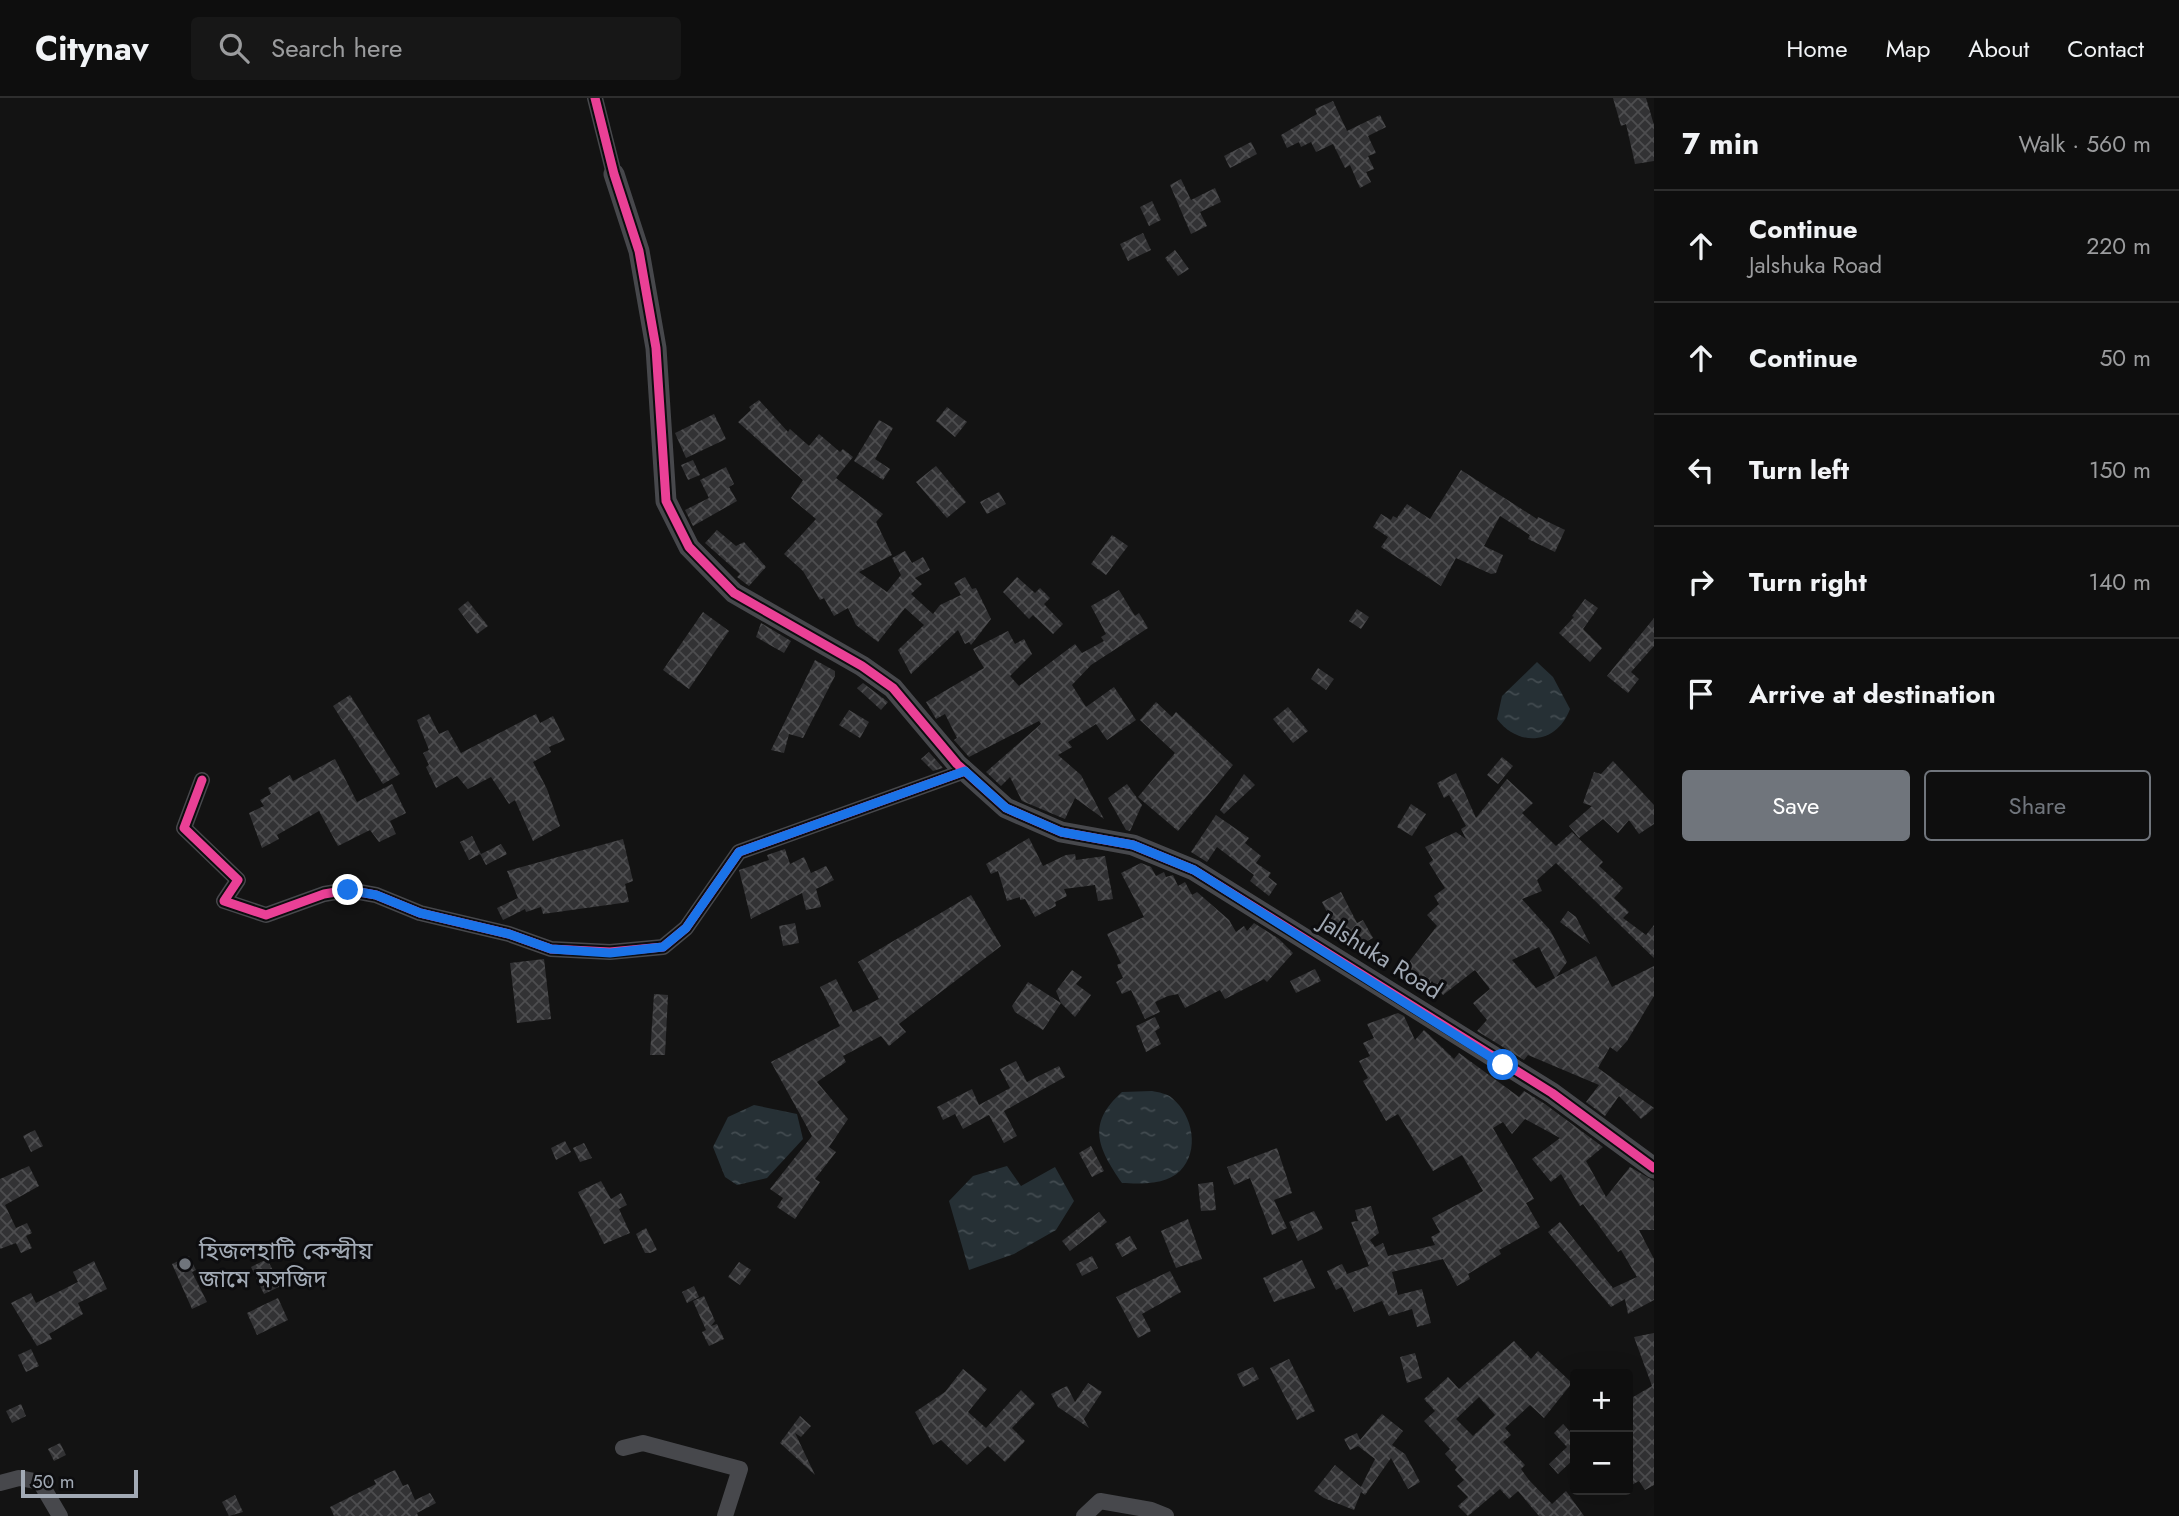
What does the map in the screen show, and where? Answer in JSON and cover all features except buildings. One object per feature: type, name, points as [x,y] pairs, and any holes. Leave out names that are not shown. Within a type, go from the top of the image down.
[{"type":"street","points":[[595,98],[614,174]]},
{"type":"street","name":"Jalshuka Road","points":[[614,174],[639,251],[656,348],[666,501],[688,547],[734,593],[892,688],[965,771],[1006,808],[1061,832],[1133,845],[1194,870],[1552,1093],[1654,1168]]},
{"type":"street","points":[[202,780],[184,828],[238,880],[224,901],[266,915],[324,894],[348,890],[376,895],[420,913],[509,934],[551,949],[610,953],[663,947],[686,928],[739,852],[965,771]]},
{"type":"street","points":[[622,1448],[643,1443],[740,1469],[725,1516]]},
{"type":"street","points":[[0,1483],[19,1478],[40,1482],[60,1516]]},
{"type":"street","points":[[1084,1516],[1100,1502],[1152,1510],[1166,1516]]},
{"type":"water","points":[[1537,662],[1553,677],[1570,709],[1564,721],[1547,735],[1526,738],[1516,735],[1497,719],[1502,696]]},
{"type":"water","points":[[1152,1091],[1170,1097],[1185,1114],[1191,1133],[1190,1154],[1180,1171],[1168,1179],[1152,1183],[1122,1183],[1102,1147],[1100,1126],[1103,1115],[1122,1092]]},
{"type":"water","points":[[754,1105],[797,1114],[803,1139],[767,1178],[737,1185],[725,1177],[713,1147],[728,1117]]},
{"type":"water","points":[[1007,1166],[1021,1186],[1055,1167],[1074,1201],[1056,1230],[1014,1254],[969,1270],[949,1201],[973,1176]]},
{"type":"cycle path","points":[[595,98],[614,174],[639,251],[656,348],[666,501],[689,547],[734,593],[862,666],[893,688],[957,764],[1006,808],[1061,832],[1133,845],[1194,870],[1552,1093],[1654,1168]]},
{"type":"cycle path","points":[[202,780],[184,828],[238,880],[224,901],[266,915],[324,894],[348,890],[376,895],[420,913],[509,934],[551,949],[610,952],[663,947],[686,928],[739,852],[965,771]]},
{"type":"place","name":"হিজলহাটি কেন্দ্রীয় জামে মসজিদ","points":[[185,1264]]},
{"type":"route","points":[[348,890],[376,895],[420,913],[509,934],[551,949],[610,953],[663,947],[686,928],[712,896],[739,852],[965,771],[1006,808],[1061,832],[1133,845],[1194,870],[1385,988],[1503,1065]]}]
